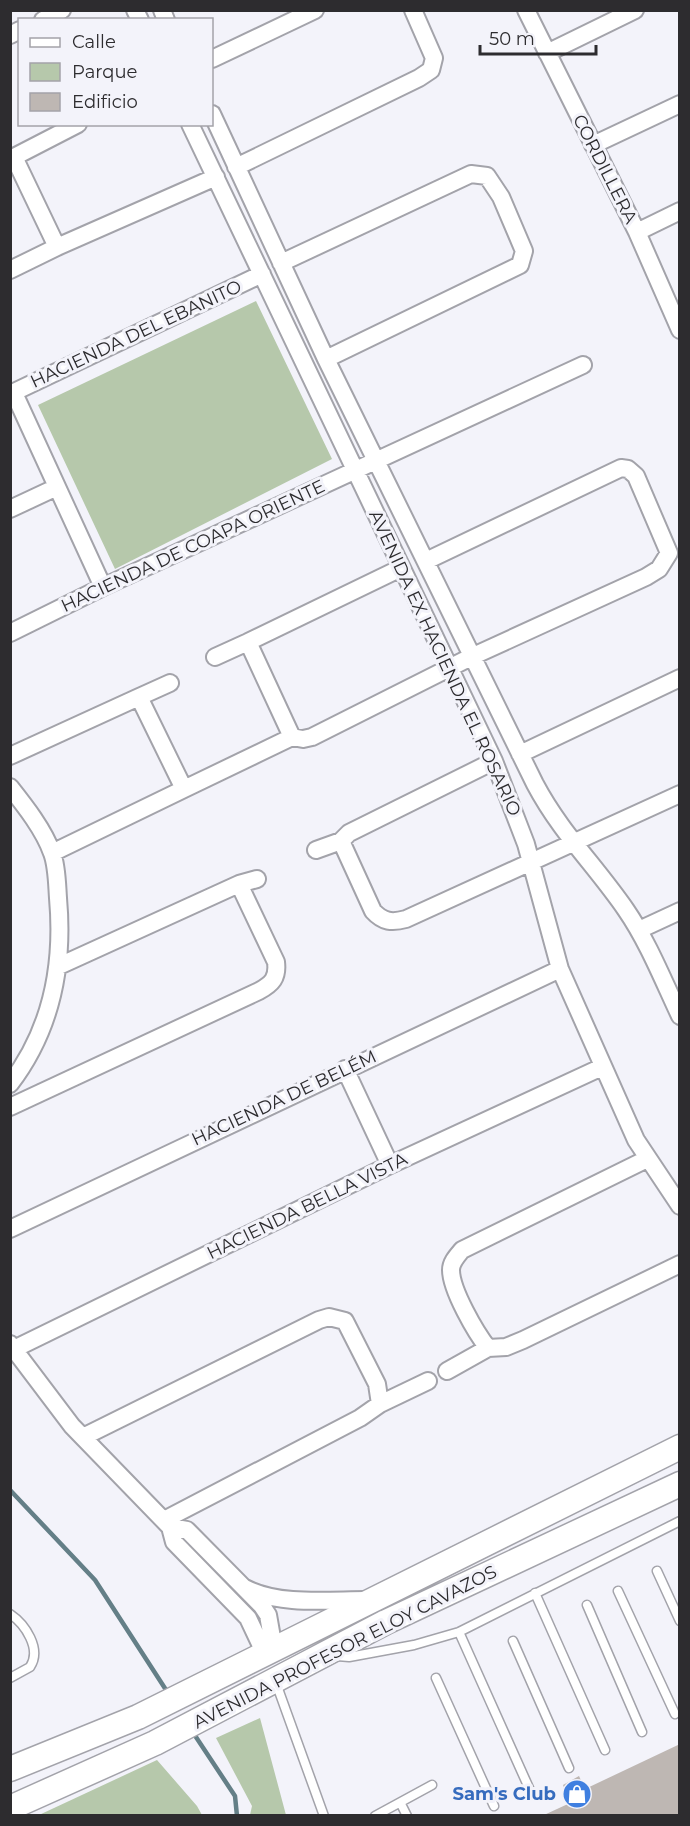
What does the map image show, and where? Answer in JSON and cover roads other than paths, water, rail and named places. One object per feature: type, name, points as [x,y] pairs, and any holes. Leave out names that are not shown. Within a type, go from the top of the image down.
[{"type":"main road","name":"AVENIDA PROFESOR ELOY CAVAZOS","points":[[10,1769],[138,1717],[368,1600],[680,1447]]},
{"type":"main road","name":"AVENIDA PROFESOR ELOY CAVAZOS","points":[[10,1808],[155,1743],[386,1622],[680,1484]]},
{"type":"street","points":[[47,18],[62,10]]},
{"type":"street","points":[[213,59],[315,10]]},
{"type":"street","points":[[236,167],[431,70],[434,58],[413,10]]},
{"type":"street","name":"CORDILLERA","points":[[526,10],[637,232],[679,327]]},
{"type":"street","points":[[547,53],[635,10]]},
{"type":"street","points":[[593,145],[680,104]]},
{"type":"street","name":"AVENIDA EX HACIENDA EL ROSARIO","points":[[213,116],[326,359],[543,799],[573,844],[615,894],[639,930],[680,1016]]},
{"type":"street","points":[[57,247],[12,157],[74,126]]},
{"type":"street","name":"AVENIDA EX HACIENDA EL ROSARIO","points":[[191,126],[494,761],[513,807],[560,969],[602,1067],[646,1159],[680,1206]]},
{"type":"street","points":[[281,263],[471,174],[487,176],[501,197],[524,251],[520,265],[326,359]]},
{"type":"street","points":[[10,270],[216,177]]},
{"type":"street","points":[[637,232],[680,212]]},
{"type":"street","name":"HACIENDA DEL EBANITO","points":[[12,393],[262,274]]},
{"type":"street","name":"HACIENDA DE COAPA ORIENTE","points":[[10,633],[376,459],[583,365]]},
{"type":"street","points":[[12,393],[103,587]]},
{"type":"street","points":[[52,853],[292,737],[312,737],[471,657],[659,569],[669,553],[636,476],[627,469],[612,470],[426,561]]},
{"type":"street","points":[[10,509],[57,487]]},
{"type":"street","points":[[215,657],[401,568]]},
{"type":"street","points":[[248,642],[292,737]]},
{"type":"street","points":[[520,754],[680,678]]},
{"type":"street","points":[[10,756],[170,683]]},
{"type":"street","points":[[139,697],[184,789]]},
{"type":"street","points":[[316,850],[341,841],[349,833],[494,761]]},
{"type":"street","points":[[10,787],[52,853],[60,920],[60,966],[41,1027],[10,1084]]},
{"type":"street","points":[[341,841],[373,911],[387,921],[406,919],[680,794]]},
{"type":"street","points":[[60,966],[257,879]]},
{"type":"street","points":[[10,1107],[268,987],[278,972],[276,962],[239,885]]},
{"type":"street","points":[[639,930],[680,911]]},
{"type":"street","name":"HACIENDA DE BELÉM","points":[[10,1229],[560,969]]},
{"type":"street","name":"HACIENDA BELLA VISTA","points":[[12,1346],[390,1165],[602,1067]]},
{"type":"street","points":[[345,1069],[390,1165]]},
{"type":"street","points":[[488,1348],[477,1333],[454,1285],[451,1268],[455,1258],[476,1241],[646,1159]]},
{"type":"street","points":[[447,1371],[488,1348],[506,1347],[523,1340],[680,1264]]},
{"type":"street","points":[[83,1437],[329,1317],[339,1318],[349,1326],[376,1384],[380,1404]]},
{"type":"street","points":[[12,1346],[49,1398],[83,1437],[167,1524],[174,1542],[248,1618],[269,1651]]},
{"type":"street","points":[[167,1524],[360,1418],[380,1404],[428,1381]]},
{"type":"street","points":[[167,1524],[187,1530],[268,1615],[269,1651]]},
{"type":"street","points":[[237,1583],[252,1591],[279,1597],[368,1600]]},
{"type":"lane","points":[[325,1655],[349,1657],[414,1646],[459,1632],[680,1521]]},
{"type":"lane","points":[[657,1571],[680,1621]]},
{"type":"lane","points":[[618,1591],[675,1714]]},
{"type":"lane","points":[[535,1593],[605,1750]]},
{"type":"lane","points":[[587,1605],[642,1732]]},
{"type":"lane","points":[[10,1614],[27,1630],[34,1656],[30,1667],[10,1678]]},
{"type":"lane","points":[[459,1632],[529,1788]]},
{"type":"lane","points":[[513,1641],[568,1768]]},
{"type":"lane","points":[[436,1678],[494,1806]]},
{"type":"lane","points":[[276,1681],[324,1815]]},
{"type":"lane","points":[[375,1815],[401,1804],[432,1785]]},
{"type":"lane","points":[[401,1804],[407,1815]]},
{"type":"waterway","points":[[10,1490],[95,1580],[168,1693]]},
{"type":"waterway","points":[[192,1731],[235,1796],[237,1816]]},
{"type":"place","name":"Sam's Club","points":[[577,1794]]}]
